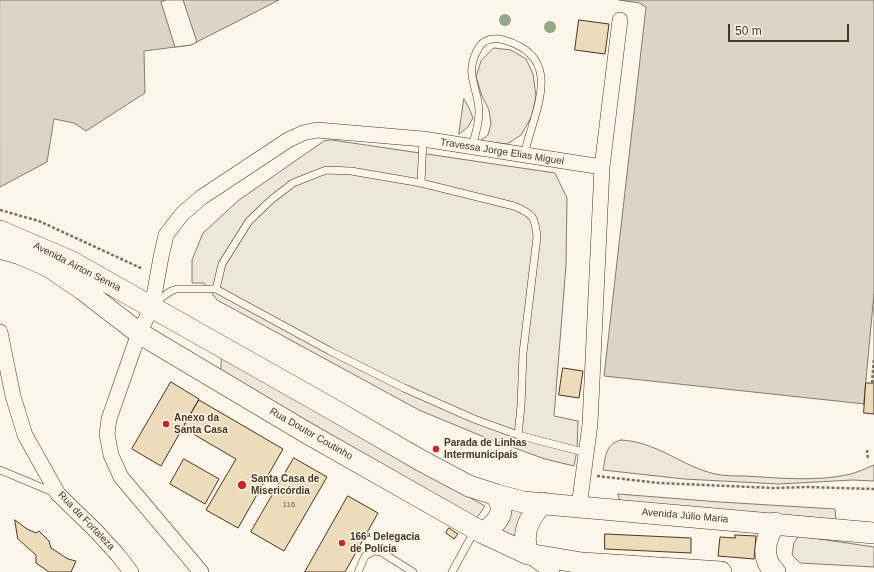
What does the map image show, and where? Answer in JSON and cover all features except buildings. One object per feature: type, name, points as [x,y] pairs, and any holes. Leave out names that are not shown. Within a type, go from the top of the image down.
[{"type":"main road","name":"Avenida Airton Senna","points":[[0,231],[70,261],[153,308]]},
{"type":"main road","name":"Avenida Airton Senna","points":[[0,248],[20,254],[48,266],[82,288],[139,333]]},
{"type":"main road","points":[[153,308],[332,408],[420,460],[468,486],[497,496],[501,508],[498,518],[493,525],[480,531]]},
{"type":"main road","name":"Rua Doutor Coutinho","points":[[139,333],[307,433],[480,531]]},
{"type":"main road","name":"Avenida Júlio Maria","points":[[497,496],[523,502],[775,523],[874,533]]},
{"type":"main road","points":[[528,554],[525,545],[525,533],[533,513],[542,503]]},
{"type":"main road","points":[[775,523],[766,543],[768,565],[775,572]]},
{"type":"main road","points":[[480,531],[528,554],[582,563],[721,572]]},
{"type":"street","points":[[579,507],[590,424],[602,167],[620,20]]},
{"type":"street","name":"Travessa Jorge Elias Miguel","points":[[201,572],[121,476],[111,455],[107,434],[109,419],[139,333],[153,308],[157,277],[166,235],[182,214],[202,197],[288,140],[303,133],[317,130],[423,139],[602,167]]},
{"type":"street","name":"Rua da Fortaleza","points":[[0,332],[13,396],[26,435],[58,494],[100,535],[131,572]]},
{"type":"street","points":[[528,554],[552,572]]},
{"type":"lane","points":[[472,147],[477,130],[479,115],[478,102],[471,71],[473,60],[479,47],[487,40],[499,38],[512,42],[526,50],[536,60],[542,74],[542,90],[537,113],[528,137],[524,156]]},
{"type":"lane","points":[[421,183],[423,139]]},
{"type":"lane","points":[[216,289],[222,264],[249,221],[271,200],[293,183],[326,170],[351,171],[421,183],[514,206],[526,211],[535,221],[537,237],[523,353],[521,406],[518,435]]},
{"type":"lane","points":[[153,308],[161,298],[171,290],[194,288],[216,289],[330,351],[404,388],[474,419],[518,435],[587,453]]},
{"type":"lane","points":[[0,470],[58,494]]},
{"type":"lane","points":[[452,572],[480,531]]},
{"type":"lane","points":[[358,572],[365,556],[374,551],[381,552],[413,572]]},
{"type":"path","points":[[0,210],[39,221],[139,267],[157,277]]},
{"type":"path","points":[[872,383],[874,358]]},
{"type":"path","points":[[867,450],[868,460]]},
{"type":"path","points":[[583,482],[598,476],[659,483],[774,488],[807,487],[874,489]]},
{"type":"shaded area","points":[[0,0],[279,0],[191,45],[144,51],[145,93],[86,131],[74,123],[54,119],[47,162],[0,187]]},
{"type":"shaded area","points":[[619,0],[874,0],[874,405],[604,376],[646,7],[639,3]]},
{"type":"shaded area","points":[[494,48],[511,50],[526,59],[533,74],[536,96],[532,116],[521,135],[507,144],[480,141],[488,135],[491,124],[489,110],[482,96],[476,77],[481,61]]},
{"type":"shaded area","points":[[464,99],[473,118],[468,127],[459,134]]},
{"type":"shaded area","points":[[332,140],[555,173],[567,198],[566,265],[554,416],[578,421],[577,450],[574,466],[545,459],[484,437],[419,410],[217,300],[204,283],[192,283],[192,260],[203,233],[239,200],[324,141]]},
{"type":"shaded area","points":[[222,355],[322,415],[485,506],[476,519],[221,371]]},
{"type":"shaded area","points":[[621,440],[647,445],[691,466],[718,475],[812,479],[851,474],[874,465],[874,481],[853,480],[779,484],[684,479],[603,470],[607,451],[612,444]]},
{"type":"shaded area","points":[[618,494],[835,509],[836,520],[622,505]]},
{"type":"shaded area","points":[[510,506],[528,509],[517,539],[498,530]]},
{"type":"shaded area","points":[[799,536],[874,547],[874,567],[800,563],[792,555],[794,543]]},
{"type":"pier","points":[[167,0],[183,0],[197,42],[191,45],[175,47],[161,2]]},
{"type":"pier","points":[[874,294],[874,405],[864,405]]},
{"type":"place","name":"Anexo da Santa Casa","points":[[166,424]]},
{"type":"place","name":"Parada de Linhas Intermunicipais","points":[[436,449]]},
{"type":"place","name":"Santa Casa de Misericórdia","points":[[242,485]]},
{"type":"place","name":"166ª Delegacia de Polícia","points":[[342,543]]}]
